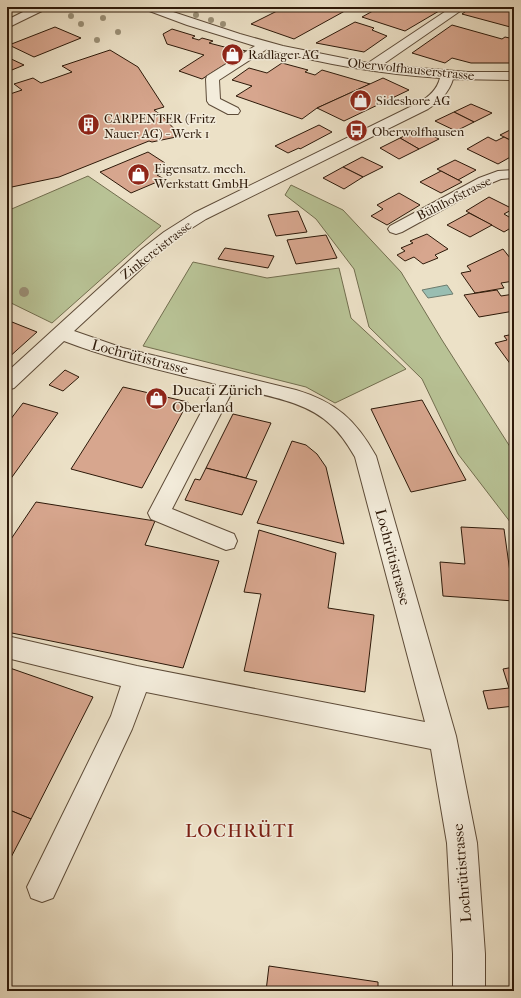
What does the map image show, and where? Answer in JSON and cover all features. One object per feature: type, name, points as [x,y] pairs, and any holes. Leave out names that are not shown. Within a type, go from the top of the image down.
[{"type":"street","points":[[7,25],[42,7]]},
{"type":"street","name":"Oberwolfhauserstrasse","points":[[148,7],[200,26],[266,44],[301,53],[370,67],[446,75],[514,76]]},
{"type":"street","points":[[370,67],[460,7]]},
{"type":"street","points":[[233,111],[214,101],[212,79],[266,44]]},
{"type":"street","name":"Zinkereistrasse","points":[[7,383],[148,252],[189,223],[423,106],[439,93],[445,83],[446,75]]},
{"type":"street","name":"Bühlhofstrasse","points":[[396,229],[484,181],[498,175],[514,174]]},
{"type":"street","name":"Lochrütistrasse","points":[[61,333],[104,348],[296,397],[335,415],[350,431],[362,449],[442,736],[462,843],[469,954],[469,991]]},
{"type":"street","points":[[226,541],[160,513],[228,380]]},
{"type":"street","points":[[7,647],[137,678],[424,735],[442,736]]},
{"type":"street","points":[[42,886],[123,720],[137,678]]},
{"type":"green space","points":[[88,176],[161,226],[52,323],[7,301],[7,211]]},
{"type":"green space","points":[[291,185],[343,210],[401,272],[442,340],[514,453],[514,527],[458,454],[422,379],[369,327],[354,269],[316,219],[285,195]]},
{"type":"green space","points":[[193,262],[267,278],[339,268],[351,318],[406,369],[335,403],[306,387],[143,346]]},
{"type":"water","points":[[447,285],[453,294],[428,298],[422,290]]},
{"type":"building","points":[[7,7],[24,7],[17,11]]},
{"type":"building","points":[[285,7],[352,7],[294,39],[251,24]]},
{"type":"building","points":[[380,7],[425,7],[439,11],[405,31],[362,17]]},
{"type":"building","points":[[472,7],[514,7],[514,28],[462,14]]},
{"type":"building","points":[[355,22],[374,28],[372,30],[387,36],[364,52],[316,43]]},
{"type":"building","points":[[452,25],[502,39],[505,37],[514,39],[514,63],[471,63],[452,58],[445,63],[412,53]]},
{"type":"building","points":[[55,27],[81,38],[34,57],[9,45]]},
{"type":"building","points":[[172,29],[195,36],[192,38],[199,40],[202,38],[213,41],[209,43],[246,51],[202,79],[179,71],[204,55],[167,44],[163,34]]},
{"type":"building","name":"CARPENTER (Fritz Nauer AG) - Werk 1","points":[[110,50],[138,67],[164,107],[154,110],[161,115],[181,136],[152,142],[149,141],[59,177],[7,188],[7,95],[22,90],[14,84],[33,78],[41,83],[72,72],[62,66]]},
{"type":"building","points":[[7,57],[24,65],[7,72]]},
{"type":"building","points":[[282,63],[308,70],[305,72],[315,75],[322,70],[370,84],[317,108],[302,119],[236,96],[252,86],[232,80],[249,68],[267,73]]},
{"type":"building","points":[[383,78],[409,90],[344,121],[317,108]]},
{"type":"building","points":[[471,104],[492,113],[474,122],[454,112]]},
{"type":"building","points":[[454,112],[474,122],[456,131],[435,121]]},
{"type":"building","points":[[319,125],[332,132],[300,149],[299,148],[288,153],[275,146]]},
{"type":"building","points":[[514,128],[514,142],[500,135]]},
{"type":"building","points":[[419,129],[439,139],[419,149],[400,138]]},
{"type":"building","points":[[488,137],[496,141],[504,137],[514,142],[514,155],[498,164],[467,149]]},
{"type":"building","points":[[400,138],[419,149],[399,159],[380,148]]},
{"type":"building","points":[[148,152],[165,163],[156,167],[164,172],[157,175],[164,179],[131,193],[100,172]]},
{"type":"building","points":[[362,157],[383,167],[363,177],[343,167]]},
{"type":"building","points":[[455,160],[476,170],[458,180],[437,169]]},
{"type":"building","points":[[343,167],[363,177],[344,189],[323,178]]},
{"type":"building","points":[[441,171],[462,182],[441,193],[420,182]]},
{"type":"building","points":[[399,193],[420,205],[387,225],[371,216],[383,209],[377,205]]},
{"type":"building","points":[[489,197],[513,209],[504,214],[514,220],[514,226],[504,232],[466,211]]},
{"type":"building","points":[[298,211],[307,232],[276,236],[268,215]]},
{"type":"building","points":[[469,213],[492,225],[470,237],[447,225]]},
{"type":"building","points":[[427,234],[448,249],[435,255],[438,258],[423,264],[414,257],[405,261],[397,255],[405,251],[401,248],[413,243],[410,241]]},
{"type":"building","points":[[326,235],[337,258],[296,264],[287,240]]},
{"type":"building","points":[[225,248],[274,256],[268,268],[218,259]]},
{"type":"building","points":[[503,249],[514,263],[514,281],[501,283],[504,288],[475,293],[461,273],[471,271],[467,266]]},
{"type":"building","points":[[497,290],[501,296],[514,294],[514,311],[479,317],[464,295]]},
{"type":"building","points":[[7,320],[37,332],[7,359]]},
{"type":"building","points":[[514,334],[514,369],[495,343],[507,340],[504,336]]},
{"type":"building","points":[[65,370],[79,377],[63,391],[49,385]]},
{"type":"building","points":[[123,387],[188,402],[142,488],[71,469]]},
{"type":"building","points":[[422,400],[466,480],[411,492],[371,409]]},
{"type":"building","points":[[23,403],[58,413],[7,484],[7,424]]},
{"type":"building","points":[[233,414],[271,423],[246,478],[206,468]]},
{"type":"building","points":[[292,441],[306,445],[317,454],[326,467],[344,544],[257,523]]},
{"type":"building","points":[[206,468],[257,481],[242,515],[185,500],[195,479],[200,480]]},
{"type":"building","points":[[36,502],[155,521],[145,545],[219,561],[183,668],[7,632],[7,545]]},
{"type":"building","points":[[461,527],[504,529],[514,601],[443,596],[440,562],[465,564]]},
{"type":"building","points":[[259,530],[336,553],[328,608],[374,615],[365,692],[244,671],[261,594],[244,592]]},
{"type":"building","points":[[7,667],[93,697],[31,819],[7,809]]},
{"type":"building","points":[[514,667],[514,706],[488,709],[483,691],[509,688],[503,669]]},
{"type":"building","points":[[7,809],[31,819],[7,865]]},
{"type":"building","points":[[269,966],[378,982],[378,991],[266,991]]},
{"type":"place","name":"Radlager AG","points":[[233,54]]},
{"type":"place","name":"Sideshore AG","points":[[361,100]]},
{"type":"place","name":"CARPENTER (Fritz Nauer AG) - Werk 1","points":[[89,125]]},
{"type":"place","name":"Oberwolfhausen","points":[[357,131]]},
{"type":"place","name":"Eigensatz. mech. Werkstatt GmbH","points":[[138,175]]},
{"type":"place","name":"Ducati Zürich Oberland","points":[[156,399]]},
{"type":"district","name":"LOCHRÜTI","points":[[240,831]]}]
